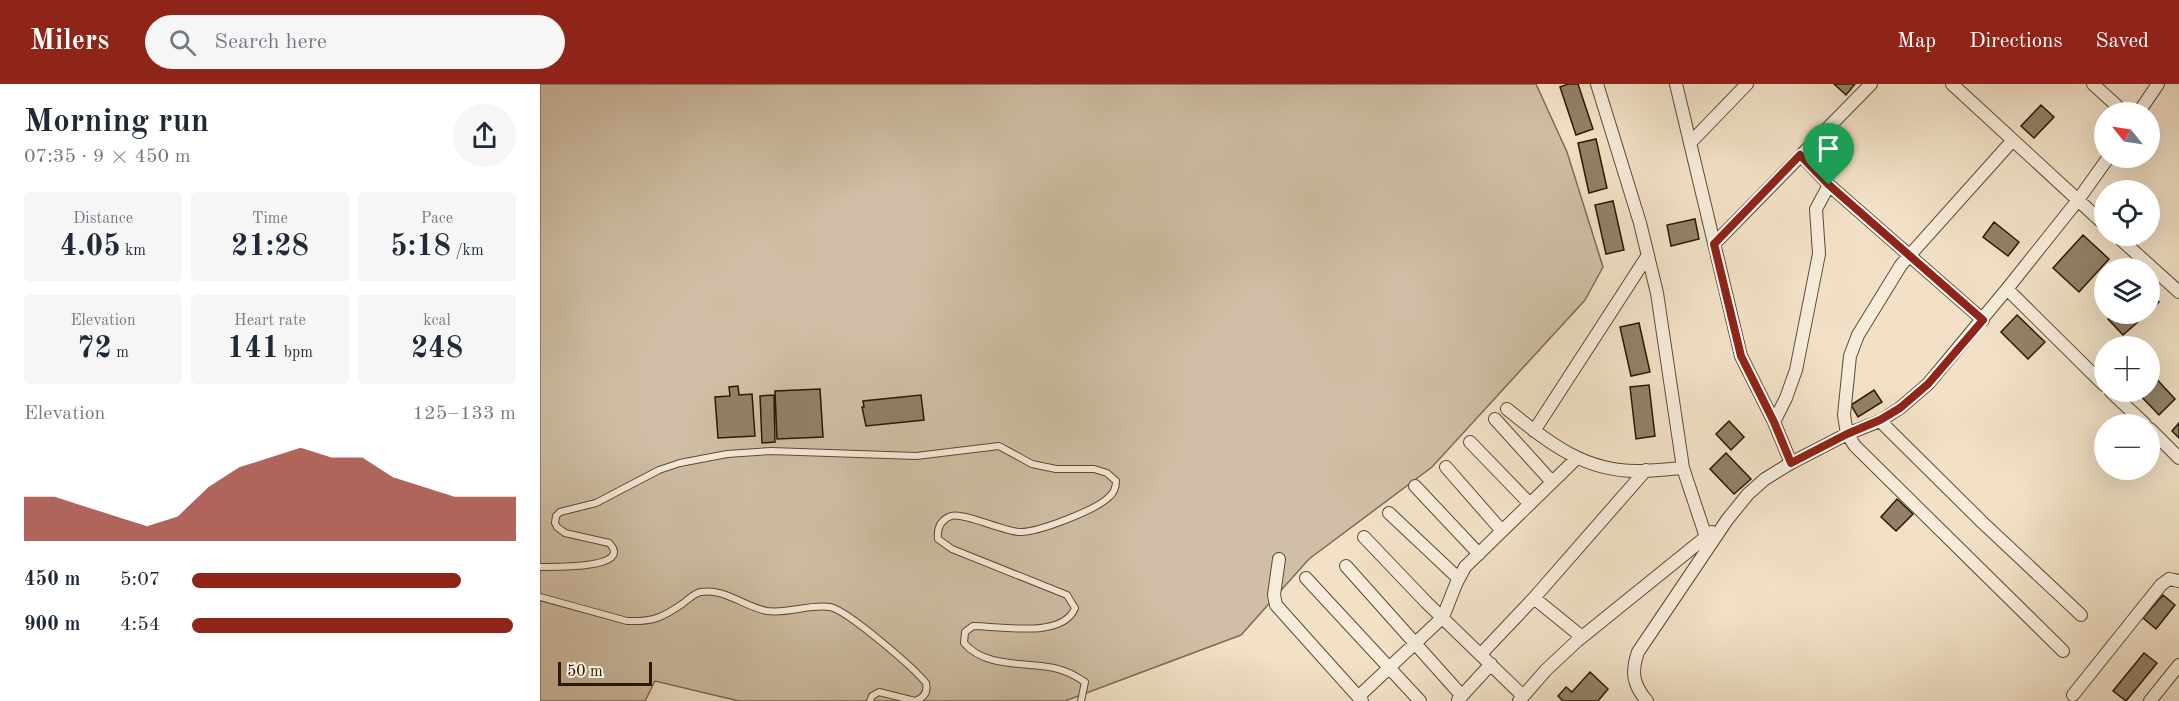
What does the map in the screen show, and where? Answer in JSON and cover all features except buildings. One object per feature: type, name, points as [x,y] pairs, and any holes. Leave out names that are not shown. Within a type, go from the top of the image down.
[{"type":"street","points":[[1597,84],[1640,223],[1658,293],[1683,468],[1706,537]]},
{"type":"street","points":[[1676,84],[1741,356],[1774,422],[1791,463]]},
{"type":"street","points":[[1690,144],[1747,84]]},
{"type":"street","points":[[1714,244],[1871,84]]},
{"type":"street","points":[[1952,84],[2094,215]]},
{"type":"street","points":[[2093,84],[2113,102]]},
{"type":"street","points":[[2146,102],[2158,84]]},
{"type":"street","points":[[2013,140],[1909,255],[1886,287],[1853,346],[1848,369],[1844,414],[1847,434],[1855,446],[2063,651]]},
{"type":"street","points":[[1800,155],[1829,185],[1983,320]]},
{"type":"street","points":[[1647,701],[1634,682],[1634,664],[1638,652],[1727,520],[1748,494],[1765,479],[1791,463],[1900,408],[1928,384],[1983,320],[2101,168]]},
{"type":"street","points":[[1774,422],[1796,370],[1818,254],[1816,209],[1829,185]]},
{"type":"street","points":[[2128,246],[2179,292]]},
{"type":"street","points":[[1534,431],[1648,255]]},
{"type":"street","points":[[2007,289],[2094,375]]},
{"type":"street","points":[[2122,402],[2134,414]]},
{"type":"street","points":[[1507,409],[1550,443],[1576,459],[1614,468],[1647,470],[1683,468]]},
{"type":"street","points":[[1496,419],[1552,482]]},
{"type":"street","points":[[1880,420],[1982,522],[2081,615]]},
{"type":"street","points":[[2160,439],[2179,458]]},
{"type":"street","points":[[1470,442],[1530,504]]},
{"type":"street","points":[[1280,559],[1274,595],[1276,605],[1360,699],[1443,617],[1458,578],[1465,567],[1576,459]]},
{"type":"street","points":[[1446,467],[1502,531]]},
{"type":"street","points":[[1481,654],[1534,598],[1647,470]]},
{"type":"street","points":[[1415,486],[1479,554]]},
{"type":"street","points":[[1389,513],[1458,578]]},
{"type":"street","points":[[1364,537],[1491,664],[1521,698],[1546,670],[1582,637],[1727,520]]},
{"type":"street","points":[[1346,566],[1460,699],[1491,664]]},
{"type":"street","points":[[1306,578],[1420,701]]},
{"type":"street","points":[[2073,695],[2161,585],[2169,579],[2179,581]]},
{"type":"street","points":[[1534,598],[1582,637]]},
{"type":"street","points":[[2151,701],[2179,665]]},
{"type":"lane","points":[[540,567],[600,564],[611,558],[613,554],[613,546],[609,543],[566,533],[556,528],[555,520],[560,512],[596,503],[659,470],[703,458],[771,451],[916,456],[999,446],[1032,464],[1056,470],[1094,469],[1107,473],[1116,480],[1115,489],[1108,498],[1068,518],[1035,531],[1019,532],[964,517],[951,516],[940,523],[938,533],[944,545],[952,549],[1067,595],[1075,608],[1067,621],[1046,628],[973,626],[965,632],[964,643],[972,652],[991,660],[1056,668],[1076,677],[1085,682],[1081,701]]},
{"type":"lane","points":[[540,597],[627,621],[659,618],[701,592],[717,593],[767,611],[778,612],[812,607],[838,609],[859,624],[926,683],[924,695],[915,701],[879,692],[872,696],[870,701]]},
{"type":"shaded area","points":[[540,84],[1536,84],[1567,152],[1603,267],[1585,300],[1432,467],[1309,559],[1241,635],[1065,701],[739,701],[655,681],[645,701],[540,701]]},
{"type":"route","points":[[1800,155],[1829,185],[1983,320],[1928,384],[1900,408],[1791,463],[1774,422],[1741,356],[1714,244],[1800,155]]}]
